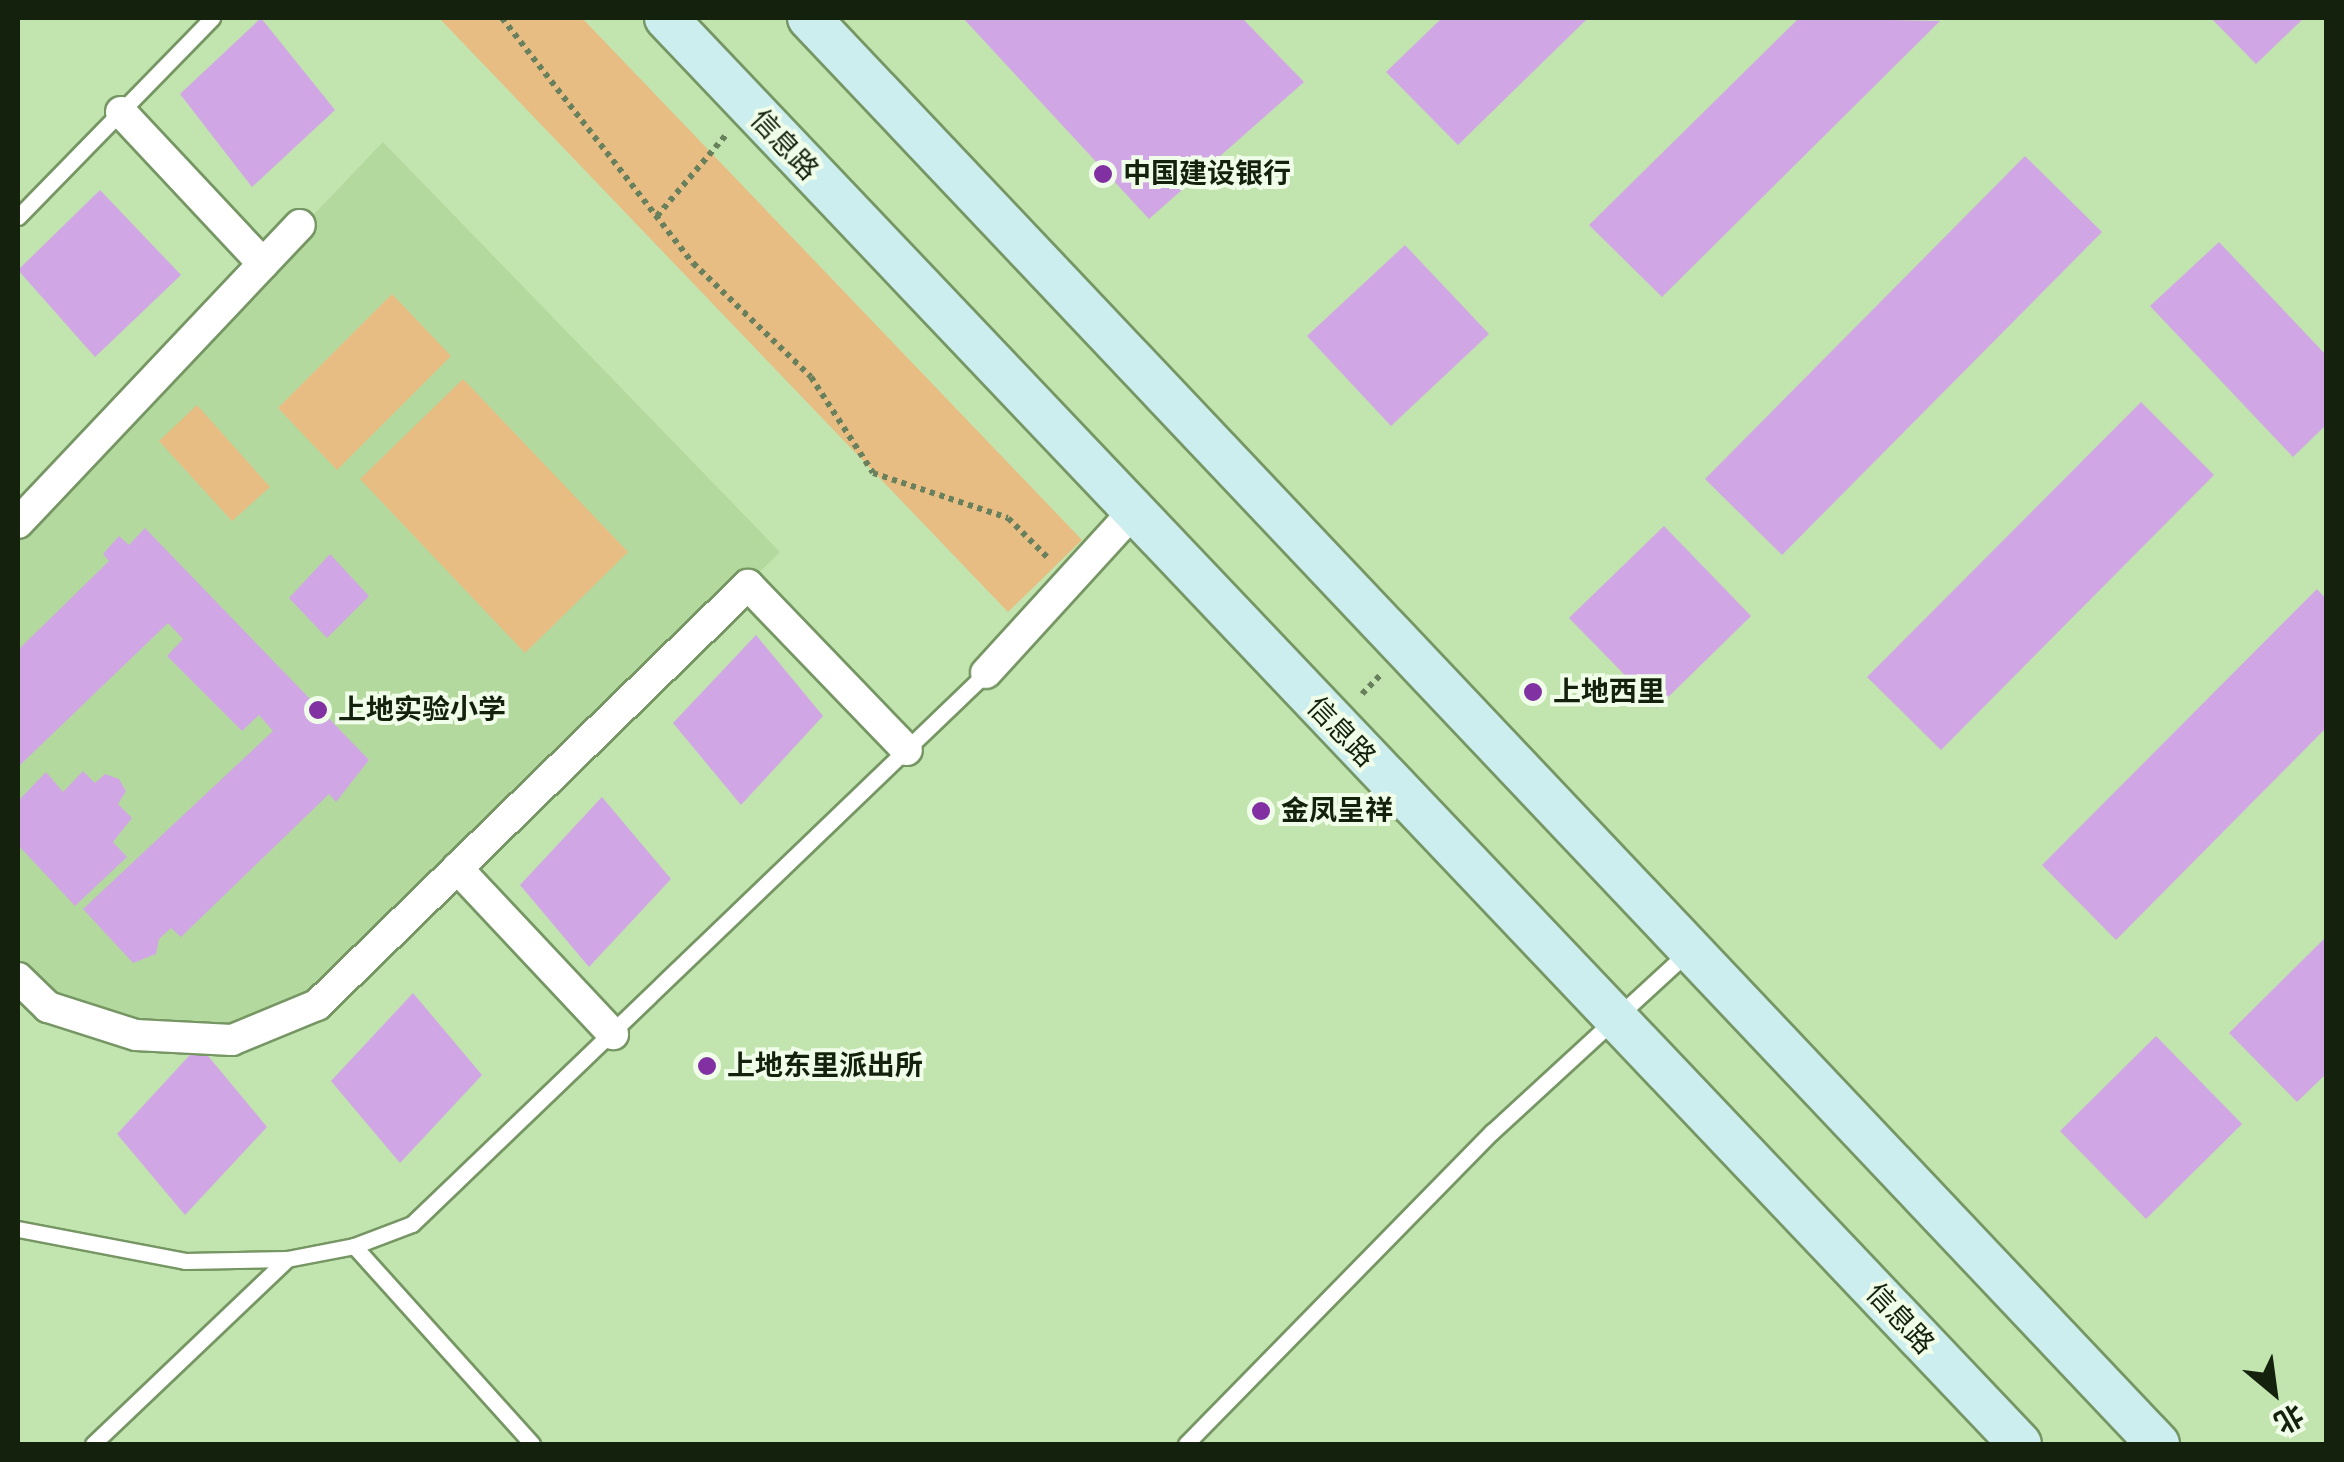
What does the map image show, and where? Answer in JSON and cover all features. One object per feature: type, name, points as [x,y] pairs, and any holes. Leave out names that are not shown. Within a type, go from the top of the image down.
[{"type":"main road","name":"信息路","points":[[666,18],[1131,514],[1616,1017],[2020,1444]]},
{"type":"main road","points":[[809,18],[1688,952],[2158,1444]]},
{"type":"street","points":[[121,112],[263,264]]},
{"type":"street","points":[[18,523],[300,225]]},
{"type":"street","points":[[986,674],[1131,514]]},
{"type":"street","points":[[18,978],[48,1007],[136,1036],[232,1040],[317,1005],[748,584],[908,750]]},
{"type":"street","points":[[458,868],[614,1034]]},
{"type":"lane","points":[[18,217],[212,18]]},
{"type":"lane","points":[[18,1229],[185,1261],[286,1258],[354,1246],[412,1224],[986,674]]},
{"type":"lane","points":[[1186,1444],[1492,1132],[1688,952]]},
{"type":"lane","points":[[354,1246],[532,1444]]},
{"type":"lane","points":[[93,1444],[286,1258]]},
{"type":"path","points":[[502,18],[553,78],[611,166],[693,263],[811,377],[873,473],[1008,518],[1072,582]]},
{"type":"path","points":[[657,216],[749,107]]},
{"type":"path","points":[[1332,723],[1404,650]]},
{"type":"shaded area","points":[[439,18],[582,18],[1082,540],[1008,612]]},
{"type":"shaded area","name":"上地实验小学","points":[[383,142],[780,552],[317,1005],[232,1040],[136,1035],[18,978],[18,524]]},
{"type":"shaded area","points":[[392,294],[451,356],[337,470],[278,408]]},
{"type":"shaded area","points":[[463,379],[628,552],[525,653],[360,479]]},
{"type":"shaded area","points":[[197,405],[270,487],[232,521],[159,441]]},
{"type":"building","points":[[261,18],[335,110],[252,187],[180,94]]},
{"type":"building","points":[[963,18],[1242,18],[1304,82],[1149,219]]},
{"type":"building","points":[[1442,18],[1588,18],[1458,145],[1386,72]]},
{"type":"building","points":[[1799,18],[1940,21],[1662,297],[1589,225]]},
{"type":"building","points":[[2211,18],[2304,18],[2256,64]]},
{"type":"building","points":[[2025,156],[2102,232],[1782,555],[1705,479]]},
{"type":"building","points":[[100,190],[181,275],[95,357],[18,270]]},
{"type":"building","points":[[2219,242],[2326,355],[2326,425],[2293,457],[2150,306]]},
{"type":"building","points":[[1405,245],[1489,334],[1391,426],[1307,336]]},
{"type":"building","points":[[2141,402],[2214,475],[1941,750],[1867,677]]},
{"type":"building","points":[[1664,526],[1751,616],[1657,708],[1569,618]]},
{"type":"building","points":[[145,528],[369,760],[336,802],[329,794],[181,937],[171,928],[159,939],[156,954],[133,963],[83,909],[273,731],[259,715],[242,731],[167,656],[183,639],[168,623],[18,767],[18,650],[109,561],[103,554],[119,536],[129,545]]},
{"type":"building","points":[[330,554],[369,596],[327,638],[289,598]]},
{"type":"building","points":[[2317,589],[2326,599],[2326,728],[2116,940],[2042,865]]},
{"type":"building","points":[[756,635],[823,716],[741,805],[673,723]]},
{"type":"building","points":[[83,771],[95,783],[105,774],[119,779],[126,791],[118,804],[132,818],[113,842],[127,857],[75,906],[18,845],[18,801],[46,772],[63,792]]},
{"type":"building","points":[[602,797],[671,879],[589,967],[520,885]]},
{"type":"building","points":[[2326,937],[2326,1074],[2297,1102],[2229,1033]]},
{"type":"building","points":[[413,993],[482,1075],[400,1163],[331,1081]]},
{"type":"building","points":[[2156,1036],[2242,1124],[2146,1219],[2060,1131]]},
{"type":"building","points":[[199,1045],[267,1127],[185,1215],[117,1134]]},
{"type":"place","name":"中国建设银行","points":[[1103,174]]},
{"type":"place","name":"上地西里","points":[[1533,692]]},
{"type":"place","name":"上地实验小学","points":[[318,710]]},
{"type":"place","name":"金凤呈祥","points":[[1261,811]]},
{"type":"place","name":"上地东里派出所","points":[[707,1066]]}]
